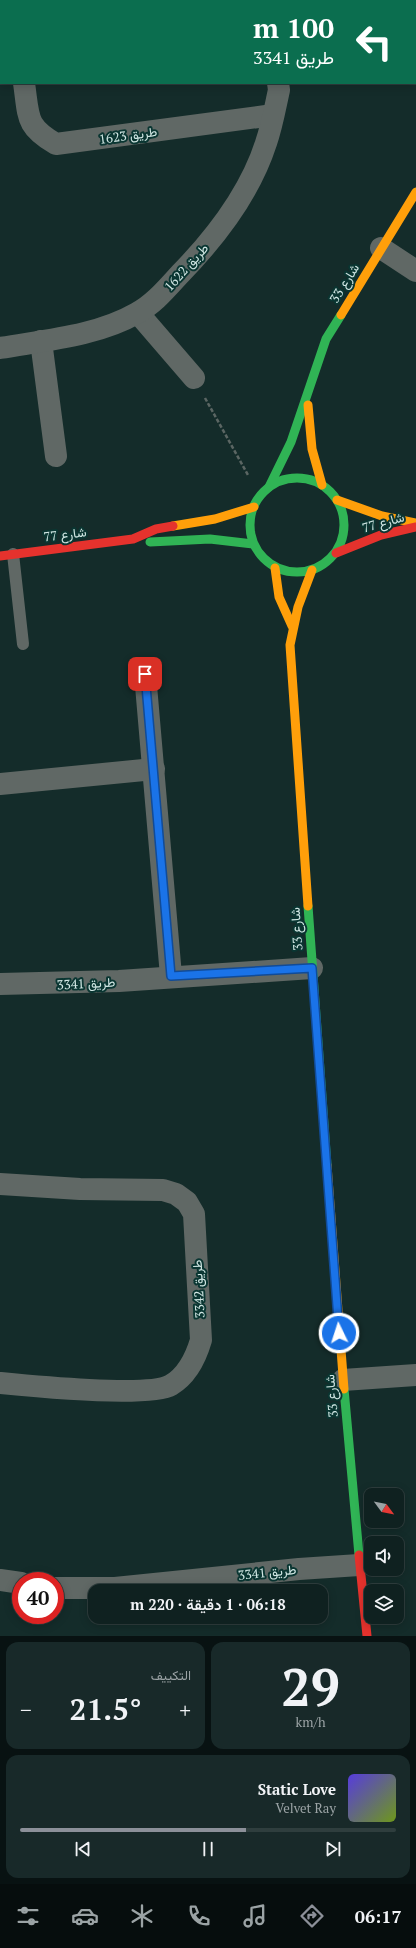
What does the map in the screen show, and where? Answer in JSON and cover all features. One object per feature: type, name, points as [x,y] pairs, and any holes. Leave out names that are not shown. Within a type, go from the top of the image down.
[{"type":"street","name":"طريق 1623","points":[[24,84],[28,112],[33,127],[42,136],[56,144],[273,115]]},
{"type":"street","name":"طريق 1622","points":[[0,348],[100,330],[138,313],[160,295],[191,263],[225,222],[249,181],[266,144],[279,90],[278,84]]},
{"type":"street","name":"شارع 33","points":[[269,488],[291,442],[326,340],[416,192]]},
{"type":"street","points":[[381,248],[416,271]]},
{"type":"street","points":[[138,313],[194,378]]},
{"type":"street","points":[[41,341],[56,456]]},
{"type":"street","name":"شارع 33","points":[[308,394],[312,449],[322,485]]},
{"type":"street","points":[[300,478],[322,485],[337,500],[344,521],[344,532],[336,553],[321,566],[300,573],[287,572],[275,568],[264,560],[253,544],[250,532],[250,519],[260,496],[269,488],[278,482],[300,478]]},
{"type":"street","name":"شارع 77","points":[[337,500],[382,516],[416,522]]},
{"type":"street","name":"شارع 77","points":[[0,556],[133,538],[156,529],[215,519],[254,507]]},
{"type":"street","name":"شارع 77","points":[[336,553],[381,535],[416,527]]},
{"type":"street","name":"شارع 77","points":[[133,538],[151,542],[210,539],[253,544]]},
{"type":"street","name":"شارع 33","points":[[275,568],[279,597],[292,626]]},
{"type":"street","name":"شارع 33","points":[[312,570],[296,607],[290,645],[312,968],[343,1380],[359,1565],[367,1636]]},
{"type":"street","points":[[145,674],[171,976]]},
{"type":"street","points":[[0,784],[154,769]]},
{"type":"street","name":"طريق 3341","points":[[0,984],[66,984],[312,968]]},
{"type":"street","name":"طريق 3342","points":[[0,1184],[80,1189],[163,1190],[176,1194],[187,1202],[194,1214],[201,1340],[196,1357],[185,1372],[171,1385],[153,1390],[86,1389],[0,1383]]},
{"type":"street","points":[[343,1380],[416,1375]]},
{"type":"street","name":"طريق 3341","points":[[64,1588],[115,1588],[299,1569],[359,1565]]},
{"type":"street","points":[[0,1580],[12,1582]]},
{"type":"lane","points":[[13,554],[23,644]]},
{"type":"path","points":[[194,378],[260,496]]},
{"type":"traffic: fast","points":[[269,487],[291,442],[326,339],[341,315]]},
{"type":"traffic: fast","points":[[297,478],[315,481],[330,492],[341,507],[344,525],[341,543],[330,558],[315,569],[297,572],[279,569],[264,558],[253,543],[250,525],[253,507],[264,492],[279,481],[297,478]]},
{"type":"traffic: fast","points":[[150,542],[210,539],[253,544]]},
{"type":"traffic: fast","points":[[308,906],[327,1165]]},
{"type":"traffic: fast","points":[[344,1389],[359,1555]]},
{"type":"traffic: slow","points":[[341,315],[416,192]]},
{"type":"traffic: slow","points":[[308,405],[312,449],[322,485]]},
{"type":"traffic: slow","points":[[337,500],[382,516],[416,523]]},
{"type":"traffic: slow","points":[[173,526],[215,519],[254,507]]},
{"type":"traffic: slow","points":[[275,568],[279,597],[292,626]]},
{"type":"traffic: slow","points":[[308,906],[290,645],[298,607],[312,570]]},
{"type":"traffic: slow","points":[[327,1165],[344,1389]]},
{"type":"traffic: jam","points":[[0,556],[133,539],[156,529],[173,526]]},
{"type":"traffic: jam","points":[[336,553],[381,535],[416,527]]},
{"type":"traffic: jam","points":[[359,1555],[367,1636]]},
{"type":"route","points":[[145,674],[171,976],[312,968],[339,1333]]}]
